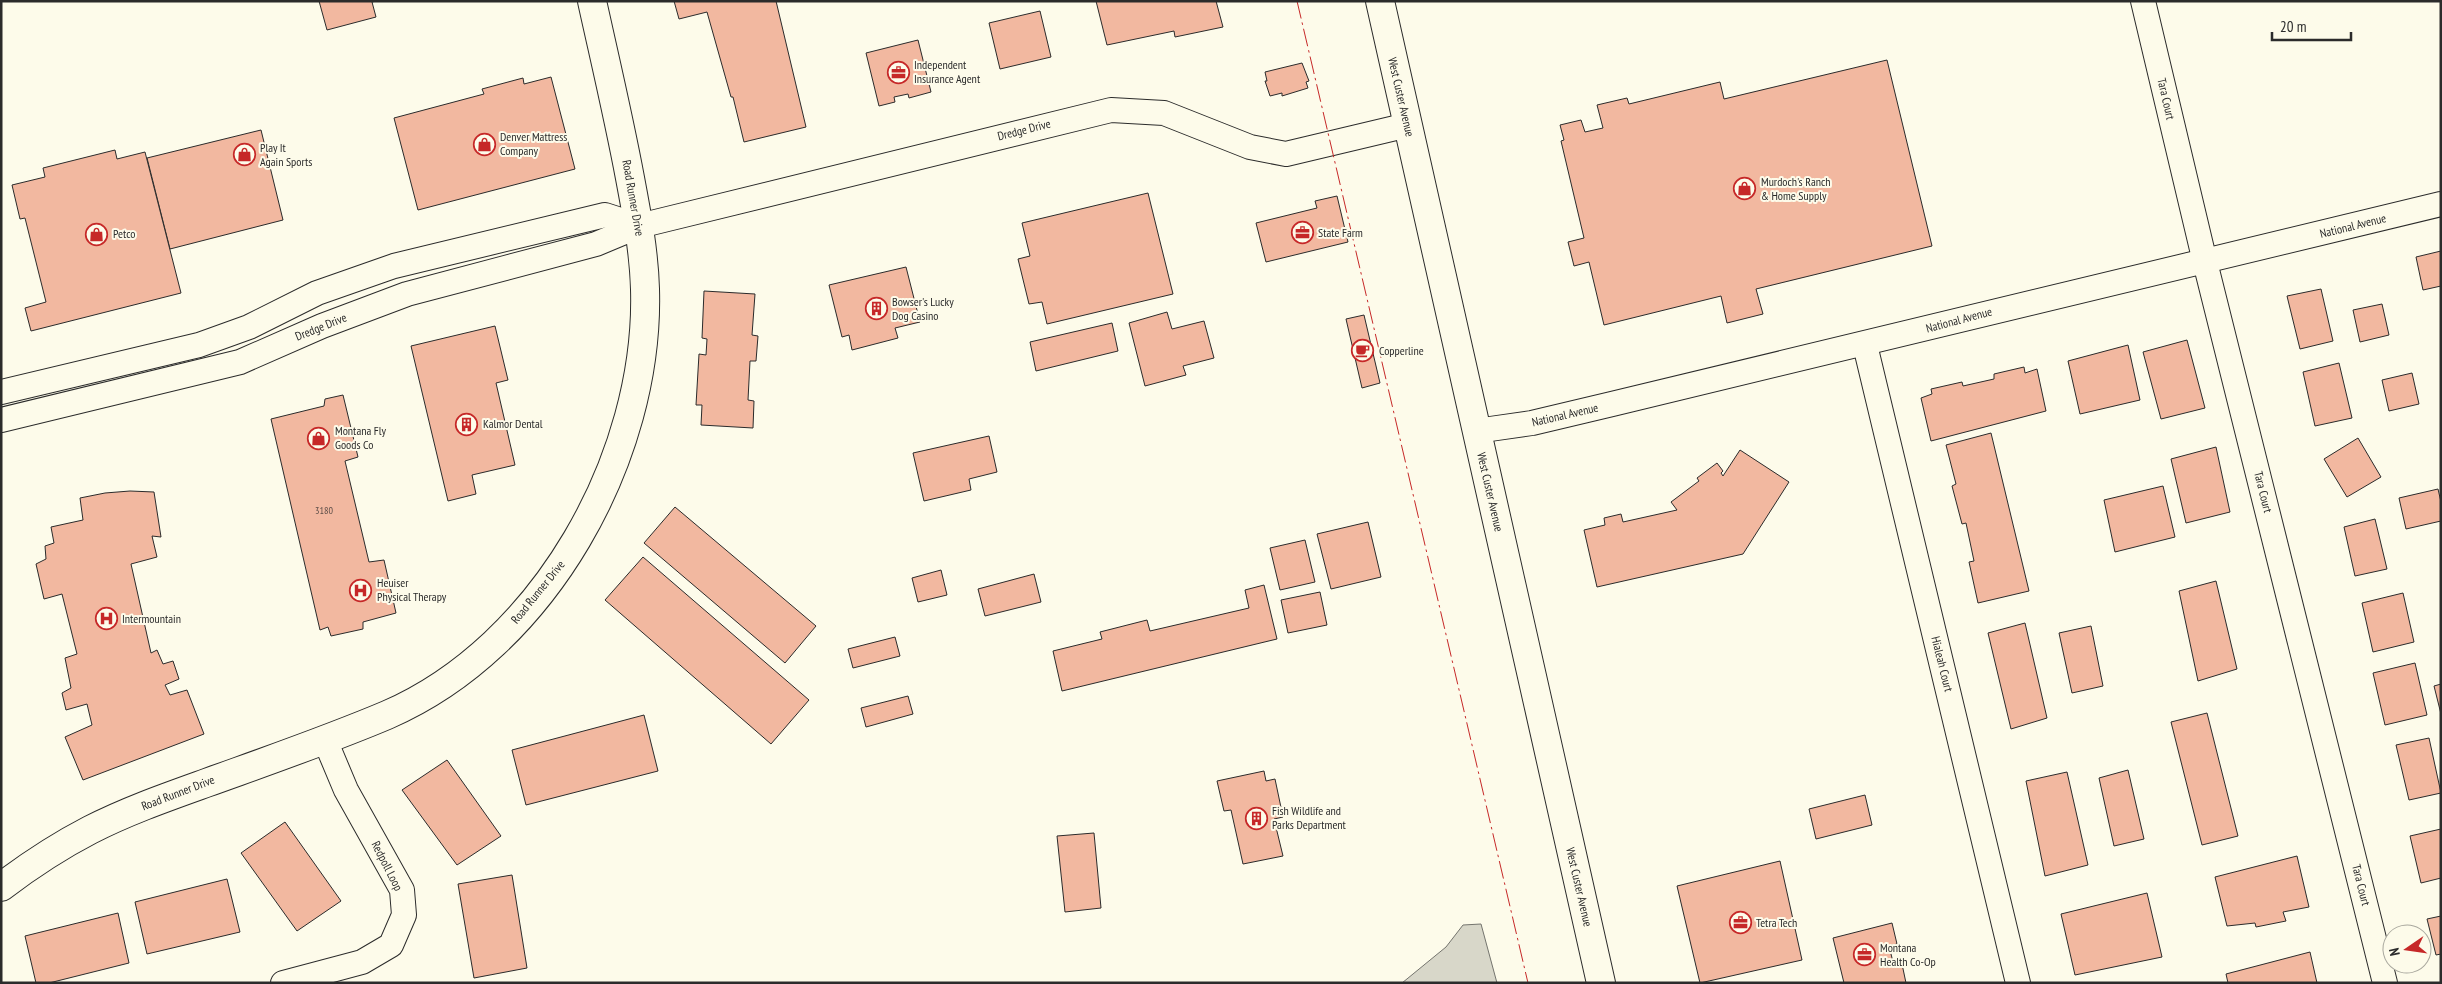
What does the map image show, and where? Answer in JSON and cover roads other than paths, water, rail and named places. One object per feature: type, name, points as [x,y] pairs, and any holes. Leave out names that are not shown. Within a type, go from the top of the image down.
[{"type":"street","name":"Road Runner Drive","points":[[1,887],[41,858],[94,828],[158,800],[325,740],[390,714],[449,679],[476,659],[511,626],[545,588],[564,560],[612,471],[632,408],[643,344],[645,293],[639,226],[623,141],[592,1]]},
{"type":"street","name":"West Custer Avenue","points":[[1380,1],[1601,983]]},
{"type":"street","name":"Tara Court","points":[[2143,1],[2205,262],[2385,983]]},
{"type":"street","name":"Dredge Drive","points":[[1,420],[240,362],[322,326],[407,294],[596,244],[639,226],[1111,110],[1164,113],[1250,147],[1286,154],[1408,125]]},
{"type":"street","name":"National Avenue","points":[[1476,431],[1532,423],[1865,345],[2048,297],[2205,262],[2441,204]]},
{"type":"street","points":[[1,392],[200,345],[249,328],[317,293],[394,266],[605,215],[639,226]]},
{"type":"street","name":"Hialeah Court","points":[[1865,345],[2018,983]]},
{"type":"street","name":"Redpoll Loop","points":[[283,983],[362,962],[391,945],[404,916],[402,890],[346,790],[325,740]]},
{"type":"place","name":"Independent Insurance Agent","points":[[898,72]]},
{"type":"place","name":"Denver Mattress Company","points":[[484,144]]},
{"type":"place","name":"Play It Again Sports","points":[[244,155]]},
{"type":"place","name":"Murdoch's Ranch & Home Supply","points":[[1745,189]]},
{"type":"place","name":"State Farm","points":[[1302,233]]},
{"type":"place","name":"Petco","points":[[97,234]]},
{"type":"place","name":"Bowser's Lucky Dog Casino","points":[[876,309]]},
{"type":"place","name":"Copperline","points":[[1363,351]]},
{"type":"place","name":"Kalmor Dental","points":[[467,424]]},
{"type":"place","name":"Montana Fly Goods Co","points":[[319,438]]},
{"type":"place","name":"Heuiser Physical Therapy","points":[[361,590]]},
{"type":"place","name":"Intermountain","points":[[106,619]]},
{"type":"place","name":"Fish Wildlife and Parks Department","points":[[1256,818]]},
{"type":"place","name":"Tetra Tech","points":[[1740,923]]},
{"type":"place","name":"Montana Health Co-Op","points":[[1864,955]]}]
